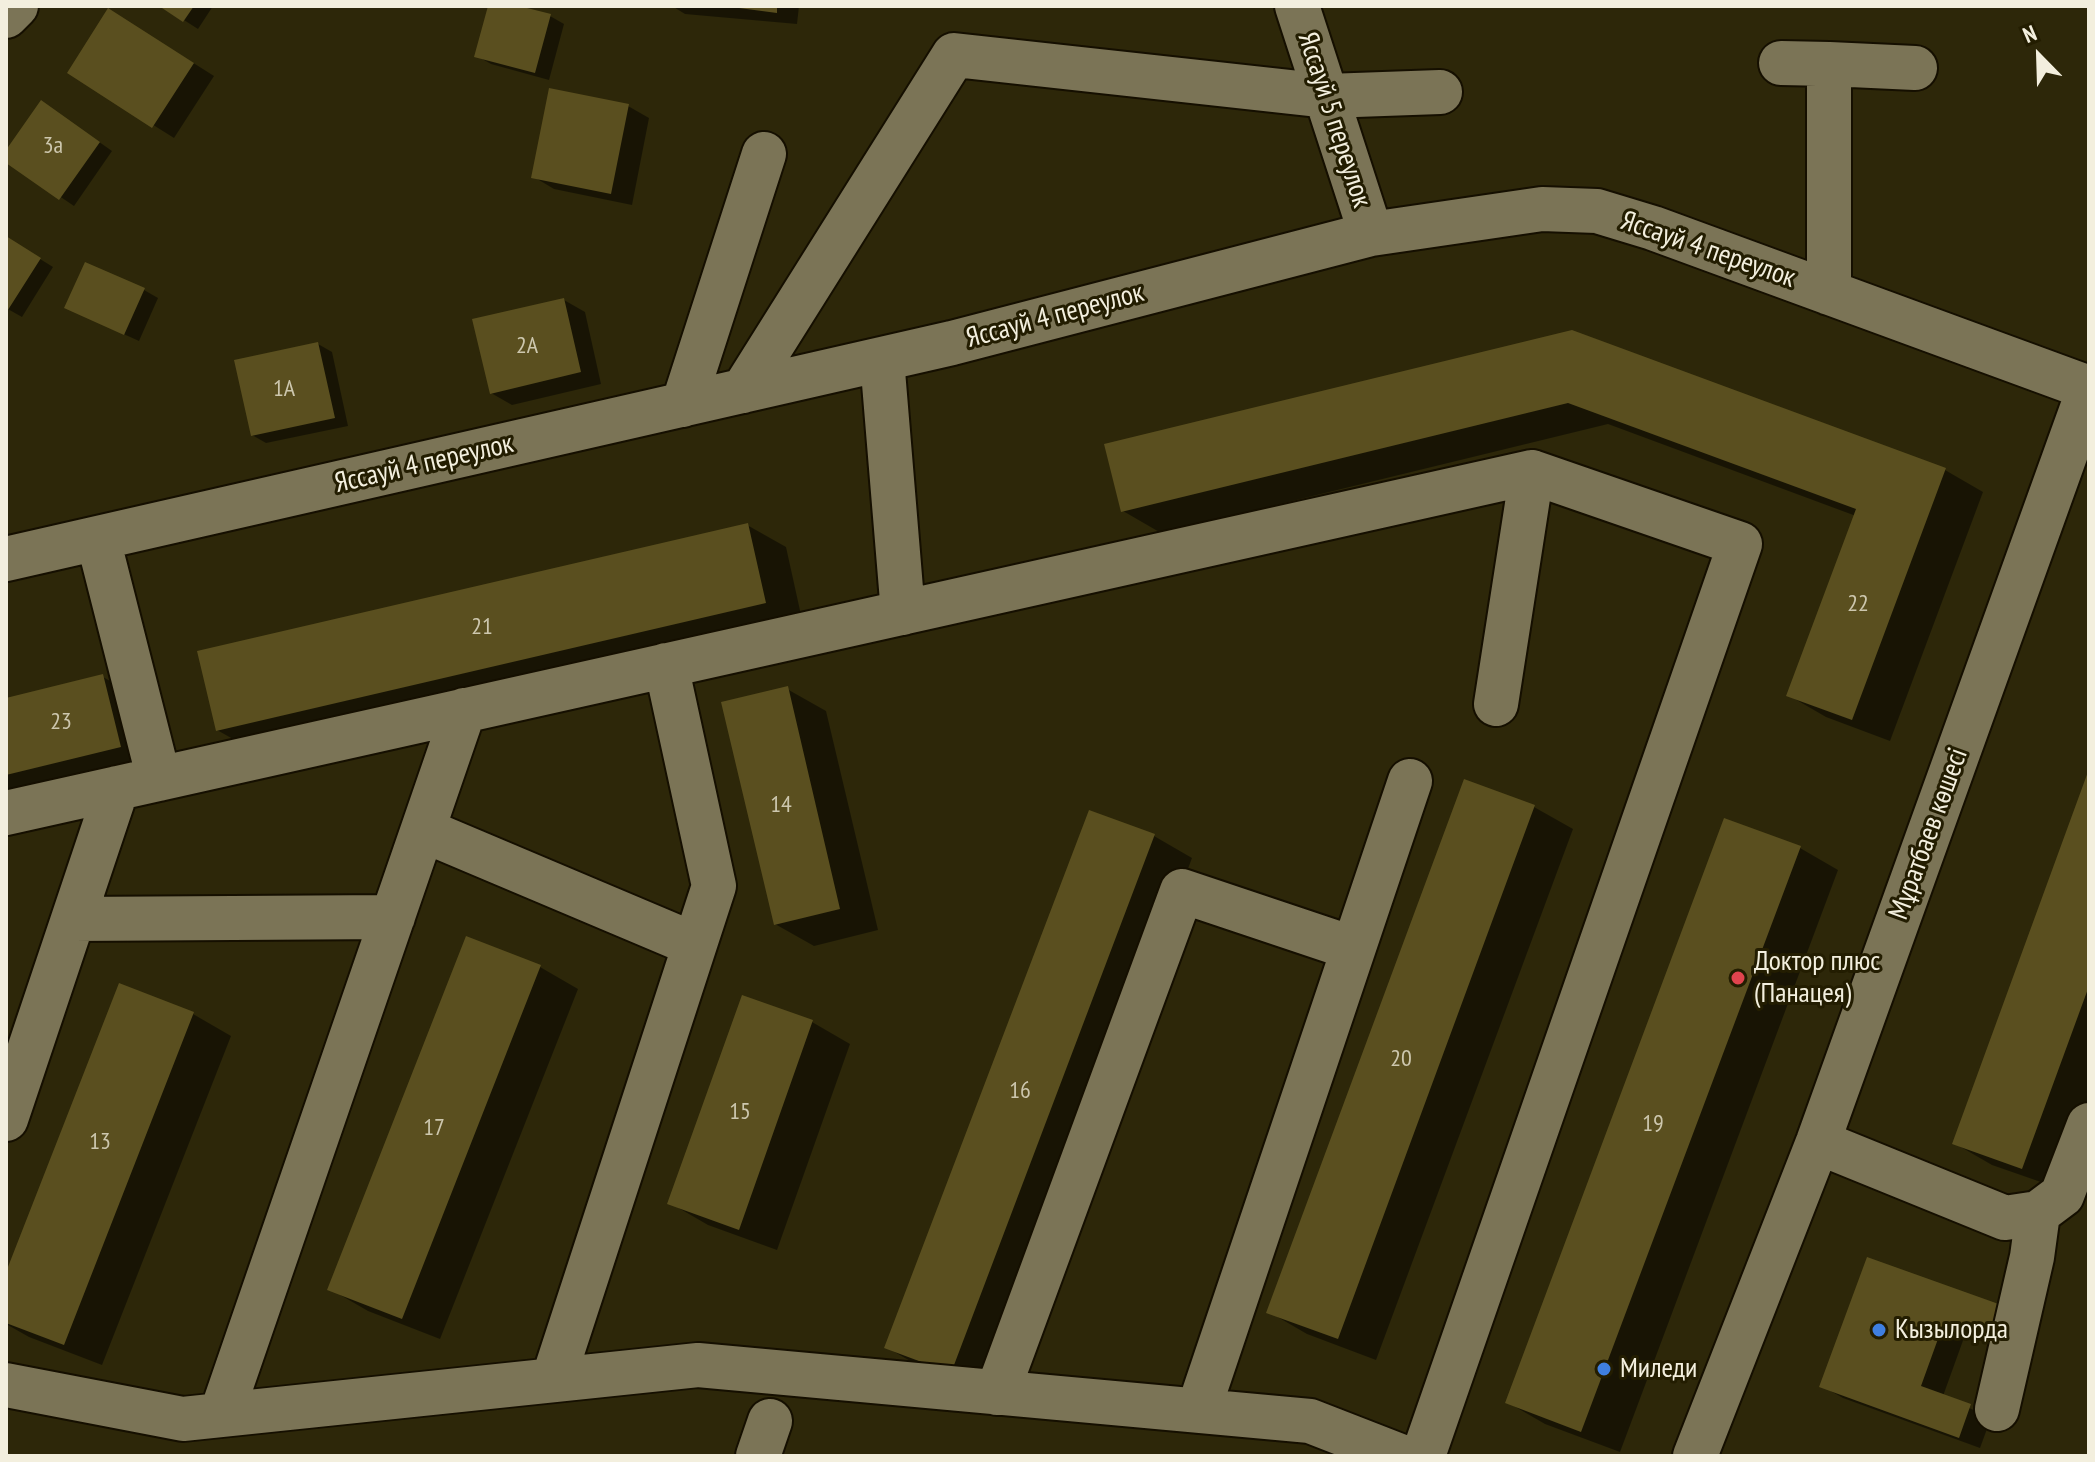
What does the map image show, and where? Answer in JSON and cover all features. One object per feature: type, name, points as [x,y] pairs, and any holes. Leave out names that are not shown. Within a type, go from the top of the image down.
[{"type":"street","points":[[6,16],[16,6]]},
{"type":"street","name":"Яссауй 5 переулок","points":[[1297,6],[1371,234]]},
{"type":"street","points":[[743,391],[954,55],[1327,96],[1440,92]]},
{"type":"street","points":[[1781,63],[1915,68]]},
{"type":"street","points":[[1829,64],[1829,293]]},
{"type":"street","points":[[683,405],[764,154]]},
{"type":"street","name":"Яссауй 4 переулок","points":[[6,559],[882,359],[1371,234],[1542,209],[1597,211],[1653,228],[2089,389]]},
{"type":"street","points":[[882,359],[903,613]]},
{"type":"street","name":"Мұратбаев көшесі","points":[[1695,1456],[1818,1142],[2089,389]]},
{"type":"street","points":[[1496,704],[1532,472]]},
{"type":"street","points":[[6,813],[1532,472],[1740,544],[1423,1456]]},
{"type":"street","points":[[98,539],[159,779]]},
{"type":"street","points":[[553,1380],[714,886],[666,665]]},
{"type":"street","points":[[194,1430],[393,917],[464,710]]},
{"type":"street","points":[[1198,1411],[1410,781]]},
{"type":"street","points":[[6,1119],[117,788]]},
{"type":"street","points":[[423,830],[693,944]]},
{"type":"street","points":[[997,1393],[1182,891],[1352,948]]},
{"type":"street","points":[[73,919],[393,917]]},
{"type":"street","points":[[1818,1142],[2005,1218],[2038,1213],[2062,1195],[2089,1125]]},
{"type":"street","points":[[1997,1409],[2032,1257],[2038,1213]]},
{"type":"street","points":[[6,1385],[194,1430],[553,1380],[698,1365],[1310,1421],[1400,1456]]},
{"type":"building","points":[[159,6],[194,6],[183,22]]},
{"type":"building","points":[[488,6],[519,6],[551,14],[535,73],[474,57]]},
{"type":"building","points":[[724,6],[777,6],[777,13]]},
{"type":"building","points":[[108,8],[194,63],[152,128],[67,73]]},
{"type":"building","points":[[549,88],[629,104],[611,194],[531,178]]},
{"type":"building","points":[[41,100],[100,142],[59,200],[6,163],[6,150]]},
{"type":"building","points":[[6,236],[41,258],[6,313]]},
{"type":"building","points":[[85,262],[145,288],[124,335],[64,308]]},
{"type":"building","points":[[564,298],[581,372],[490,394],[472,319]]},
{"type":"building","points":[[1572,330],[1946,468],[1852,720],[1786,696],[1856,509],[1568,403],[1121,512],[1104,444]]},
{"type":"building","points":[[318,342],[335,418],[251,436],[234,360]]},
{"type":"building","points":[[748,523],[766,603],[216,731],[197,651]]},
{"type":"building","points":[[103,674],[121,747],[6,775],[6,698]]},
{"type":"building","points":[[788,686],[840,909],[774,925],[721,702]]},
{"type":"building","points":[[2089,769],[2089,986],[2022,1169],[1952,1144]]},
{"type":"building","points":[[1464,779],[1535,805],[1338,1339],[1266,1313]]},
{"type":"building","points":[[1089,810],[1155,834],[951,1373],[884,1348]]},
{"type":"building","points":[[1724,818],[1801,846],[1581,1432],[1505,1403]]},
{"type":"building","points":[[466,936],[541,965],[402,1319],[327,1290]]},
{"type":"building","points":[[119,983],[194,1012],[64,1345],[6,1323],[6,1272]]},
{"type":"building","points":[[742,995],[813,1020],[739,1230],[667,1204]]},
{"type":"building","points":[[1867,1257],[2007,1307],[1994,1343],[1943,1325],[1921,1386],[1971,1404],[1959,1438],[1819,1387]]},
{"type":"place","name":"Доктор плюс (Панацея)","points":[[1738,978]]},
{"type":"place","name":"Кызылорда","points":[[1879,1330]]},
{"type":"place","name":"Миледи","points":[[1604,1369]]}]
